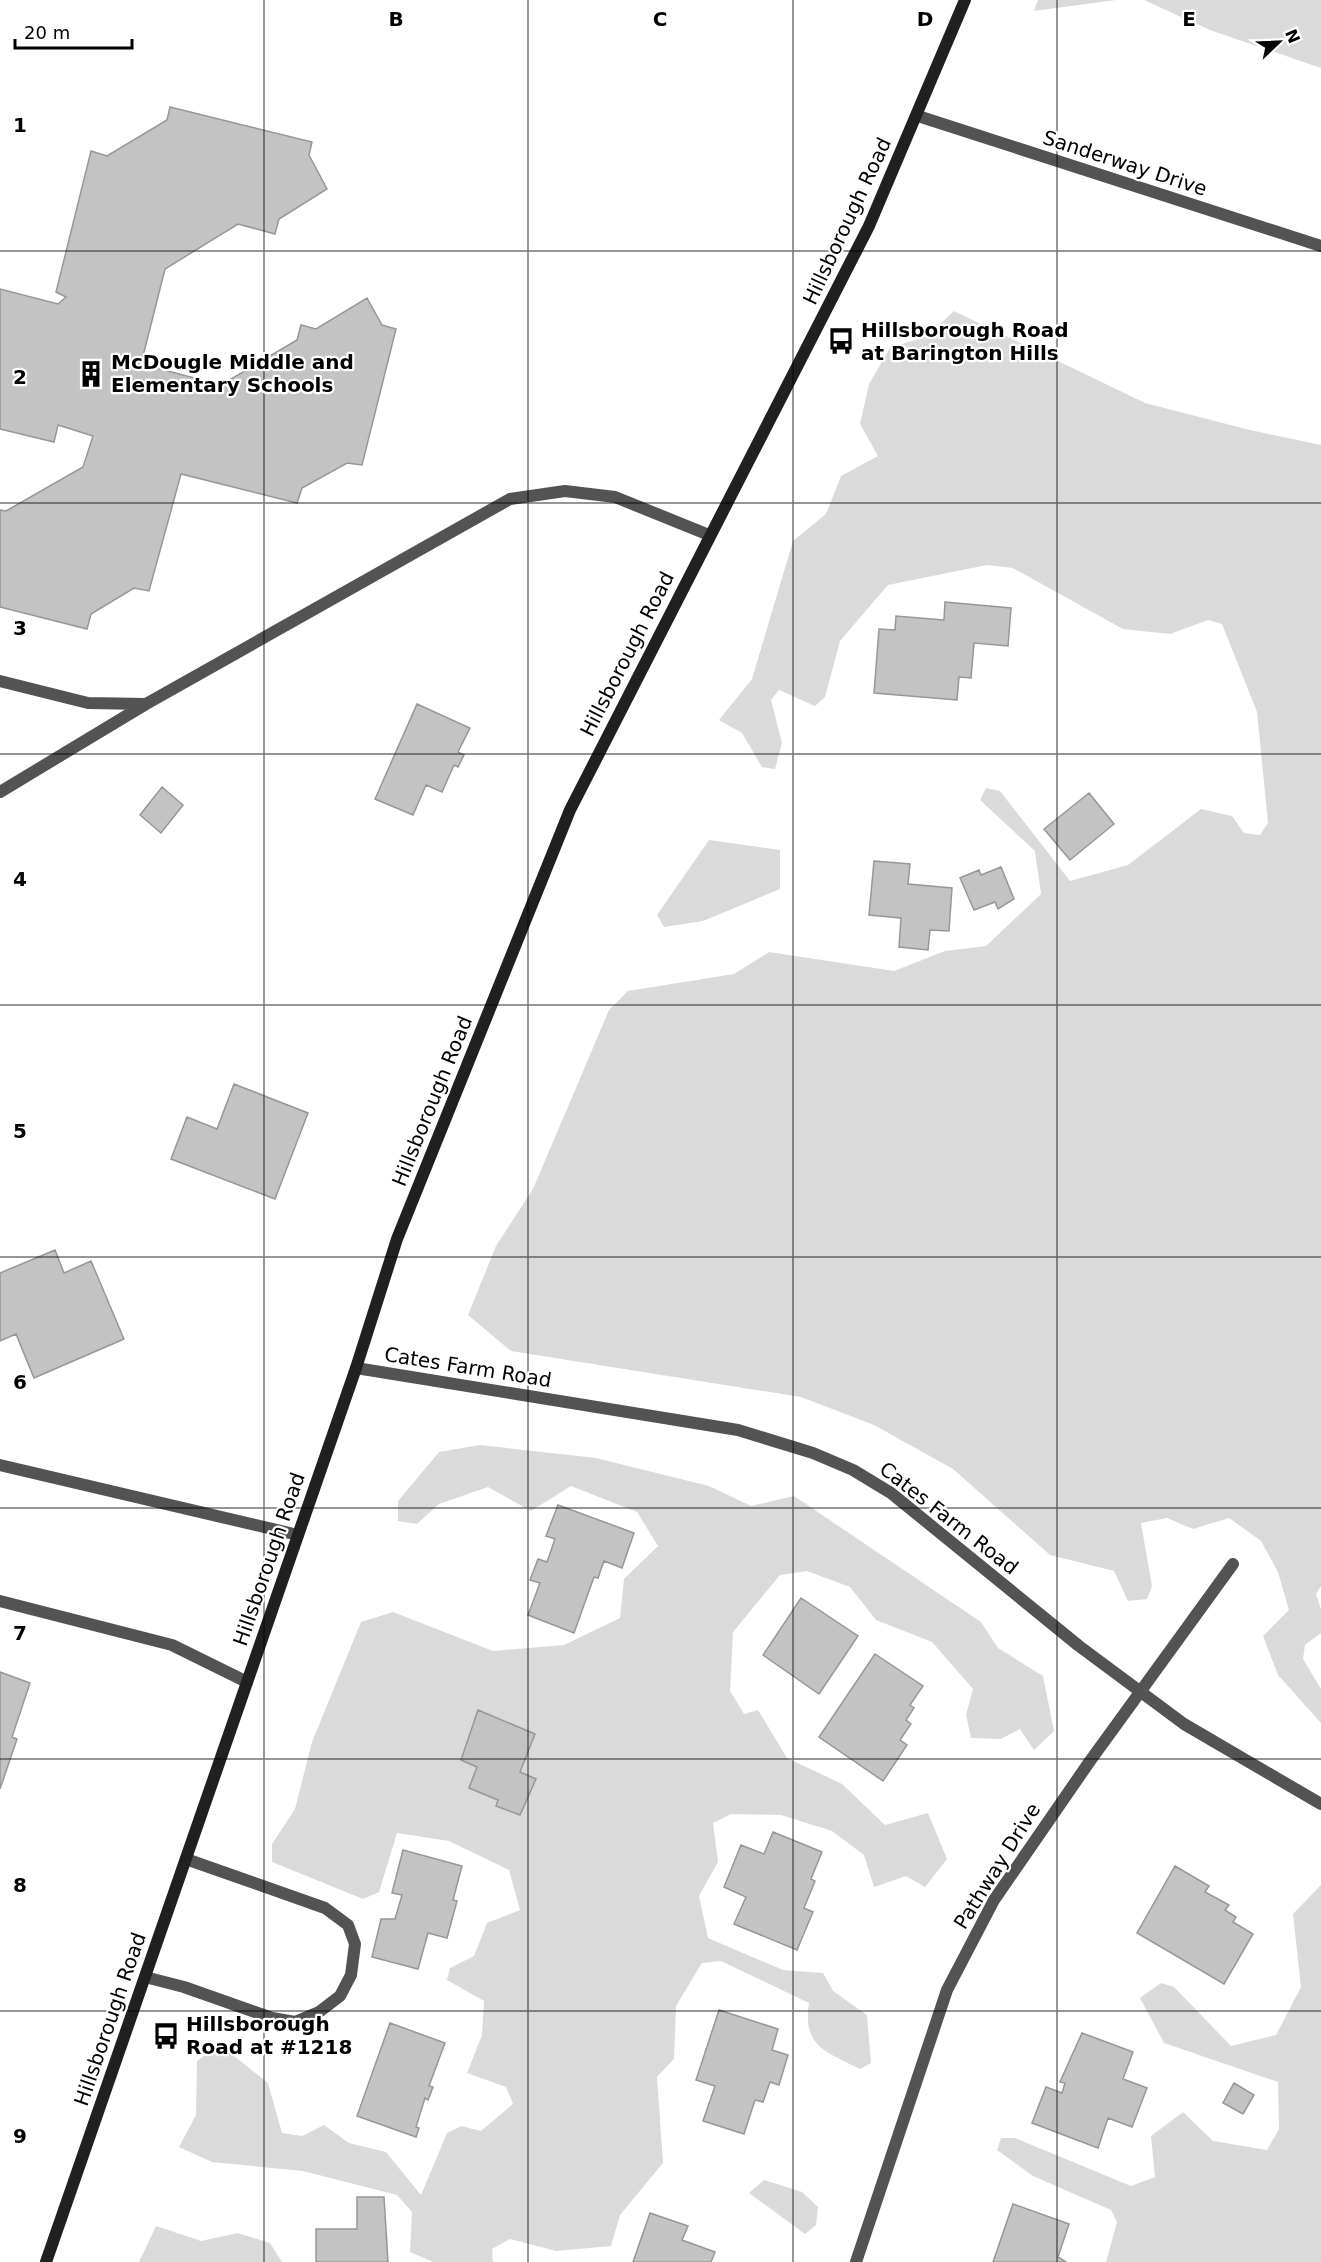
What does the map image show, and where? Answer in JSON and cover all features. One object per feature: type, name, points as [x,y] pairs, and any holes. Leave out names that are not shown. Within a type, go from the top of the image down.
[{"type":"main road","name":"Hillsborough Road","points":[[46,2262],[356,1368],[397,1239],[570,810],[869,226],[918,116],[965,0]]},
{"type":"street","name":"Sanderway Drive","points":[[918,116],[1321,246]]},
{"type":"street","points":[[0,792],[146,704],[510,499],[565,491],[615,497],[709,535]]},
{"type":"street","points":[[0,681],[88,703],[146,704]]},
{"type":"street","name":"Cates Farm Road","points":[[356,1368],[738,1431],[813,1453],[854,1470],[891,1493],[1079,1646],[1184,1724],[1321,1804]]},
{"type":"street","points":[[0,1465],[298,1535]]},
{"type":"street","name":"Pathway Drive","points":[[856,2262],[947,1990],[994,1900],[1140,1690],[1233,1564]]},
{"type":"street","points":[[0,1601],[172,1646],[247,1682]]},
{"type":"street","points":[[145,1977],[184,1987],[272,2018],[295,2022],[319,2012],[340,1996],[351,1975],[355,1944],[348,1925],[325,1908],[186,1859]]},
{"type":"shaded area","points":[[1038,0],[1116,0],[1034,11]]},
{"type":"shaded area","points":[[1144,0],[1321,0],[1321,68],[1210,30]]},
{"type":"shaded area","points":[[954,311],[1145,403],[1250,430],[1321,445],[1321,1586],[1316,1594],[1321,1609],[1321,1633],[1305,1645],[1303,1659],[1321,1689],[1321,1723],[1278,1675],[1263,1636],[1289,1610],[1278,1572],[1261,1541],[1229,1518],[1193,1529],[1167,1518],[1141,1523],[1152,1586],[1147,1599],[1128,1601],[1114,1571],[1050,1555],[953,1469],[874,1425],[801,1397],[511,1351],[468,1315],[496,1246],[533,1189],[609,1010],[628,991],[734,974],[769,952],[894,971],[945,951],[986,946],[1041,894],[1035,851],[980,800],[986,788],[1000,791],[1070,881],[1128,865],[1201,809],[1232,816],[1244,833],[1260,835],[1268,823],[1257,712],[1222,624],[1208,620],[1170,634],[1123,629],[1013,568],[987,565],[888,585],[840,641],[825,697],[815,706],[779,690],[771,700],[782,743],[775,769],[762,767],[742,733],[719,720],[752,679],[793,541],[826,514],[841,476],[878,456],[860,424],[869,384],[890,348],[927,336]]},
{"type":"shaded area","points":[[709,840],[780,850],[780,889],[703,921],[664,927],[657,915]]},
{"type":"shaded area","points":[[480,1445],[596,1458],[709,1486],[751,1506],[794,1496],[981,1622],[998,1648],[1043,1676],[1054,1731],[1034,1750],[1020,1729],[1001,1739],[971,1738],[966,1715],[973,1689],[932,1642],[876,1620],[850,1587],[807,1571],[780,1575],[733,1632],[730,1691],[744,1714],[758,1710],[787,1758],[842,1784],[885,1825],[928,1813],[947,1859],[925,1887],[906,1876],[874,1887],[864,1855],[832,1831],[781,1815],[731,1814],[713,1823],[718,1862],[699,1896],[708,1938],[783,1970],[823,1973],[833,1991],[867,2015],[871,2063],[860,2069],[837,2058],[820,2046],[813,2039],[809,2029],[809,2003],[721,1961],[702,1963],[676,2006],[674,2059],[657,2077],[663,2163],[620,2215],[611,2246],[556,2251],[510,2239],[492,2249],[493,2262],[433,2262],[410,2252],[412,2212],[397,2195],[303,2171],[212,2162],[179,2147],[196,2115],[197,2061],[219,2044],[268,2083],[282,2133],[302,2136],[324,2125],[349,2143],[386,2152],[421,2195],[447,2133],[461,2126],[481,2131],[513,2104],[506,2087],[467,2073],[482,2035],[484,2001],[447,1980],[450,1968],[474,1956],[487,1923],[520,1910],[509,1870],[449,1841],[397,1833],[379,1892],[363,1899],[272,1862],[272,1844],[295,1809],[312,1742],[361,1622],[393,1612],[493,1651],[564,1645],[620,1618],[624,1579],[658,1546],[637,1512],[571,1486],[531,1511],[488,1487],[439,1504],[417,1524],[398,1521],[398,1501],[439,1452]]},
{"type":"shaded area","points":[[1321,1885],[1321,2262],[1106,2262],[1117,2222],[1111,2210],[1033,2176],[997,2150],[1001,2138],[1015,2138],[1131,2186],[1155,2177],[1151,2136],[1183,2112],[1213,2141],[1267,2150],[1279,2129],[1278,2082],[1164,2043],[1140,1998],[1161,1983],[1174,1987],[1231,2046],[1276,2035],[1301,1987],[1293,1914]]},
{"type":"shaded area","points":[[764,2180],[802,2192],[818,2207],[816,2225],[805,2234],[749,2193]]},
{"type":"shaded area","points":[[156,2226],[201,2241],[238,2233],[270,2243],[282,2262],[139,2262]]},
{"type":"building","name":"McDougle Middle and Elementary Schools","points":[[170,107],[312,142],[309,155],[327,189],[279,219],[275,234],[238,224],[165,269],[141,364],[221,385],[297,340],[301,325],[316,329],[367,298],[382,325],[396,329],[362,465],[347,463],[302,488],[297,503],[181,474],[149,591],[134,588],[91,614],[87,629],[0,607],[0,510],[6,511],[83,467],[93,436],[58,425],[54,442],[0,429],[0,289],[58,304],[66,297],[56,292],[91,151],[107,156],[167,120]]},
{"type":"building","points":[[945,602],[1011,608],[1008,646],[974,643],[971,678],[959,677],[957,700],[874,693],[879,629],[895,630],[896,616],[944,620]]},
{"type":"building","points":[[417,704],[470,728],[458,752],[464,755],[458,767],[454,765],[442,792],[426,785],[413,815],[375,799]]},
{"type":"building","points":[[162,787],[183,805],[161,833],[140,815]]},
{"type":"building","points":[[1089,793],[1114,824],[1070,860],[1044,829]]},
{"type":"building","points":[[874,861],[910,864],[908,884],[952,888],[949,931],[930,930],[928,950],[899,947],[901,918],[869,915]]},
{"type":"building","points":[[1001,867],[1014,899],[998,909],[995,902],[974,910],[960,878],[979,870],[981,875]]},
{"type":"building","points":[[234,1084],[308,1113],[275,1199],[171,1159],[187,1117],[217,1129]]},
{"type":"building","points":[[55,1250],[64,1273],[91,1261],[124,1339],[34,1378],[16,1334],[0,1341],[0,1273]]},
{"type":"building","points":[[558,1505],[634,1533],[622,1568],[604,1561],[598,1578],[594,1577],[574,1633],[528,1615],[540,1583],[530,1580],[538,1559],[547,1562],[555,1539],[546,1536]]},
{"type":"building","points":[[801,1598],[858,1636],[819,1694],[763,1655]]},
{"type":"building","points":[[875,1654],[923,1686],[910,1705],[914,1708],[906,1720],[911,1724],[900,1740],[907,1745],[883,1781],[819,1737]]},
{"type":"building","points":[[0,1672],[30,1683],[12,1737],[17,1739],[0,1789]]},
{"type":"building","points":[[478,1710],[535,1734],[520,1772],[536,1779],[520,1815],[496,1806],[498,1800],[469,1788],[477,1767],[461,1760]]},
{"type":"building","points":[[773,1832],[822,1852],[811,1879],[815,1881],[804,1908],[813,1912],[797,1950],[734,1924],[746,1897],[724,1887],[741,1845],[764,1854]]},
{"type":"building","points":[[403,1850],[462,1866],[453,1900],[457,1901],[447,1938],[428,1933],[418,1969],[372,1957],[381,1919],[395,1919],[402,1895],[392,1893]]},
{"type":"building","points":[[1175,1866],[1209,1886],[1205,1892],[1229,1905],[1225,1910],[1236,1917],[1233,1922],[1253,1934],[1224,1984],[1137,1933]]},
{"type":"building","points":[[719,2010],[778,2029],[772,2050],[788,2055],[779,2085],[770,2082],[763,2102],[755,2100],[744,2134],[703,2121],[715,2086],[696,2080]]},
{"type":"building","points":[[390,2023],[445,2043],[429,2086],[433,2087],[428,2100],[425,2098],[416,2127],[419,2128],[416,2137],[357,2116]]},
{"type":"building","points":[[1082,2033],[1133,2052],[1123,2079],[1147,2088],[1132,2127],[1108,2118],[1098,2148],[1032,2123],[1046,2087],[1062,2093],[1065,2083],[1060,2082]]},
{"type":"building","points":[[1234,2083],[1254,2095],[1243,2114],[1223,2103]]},
{"type":"building","points":[[357,2197],[384,2197],[388,2262],[316,2262],[316,2229],[357,2229]]},
{"type":"building","points":[[1013,2204],[1069,2224],[1058,2257],[1066,2262],[993,2262]]},
{"type":"building","points":[[650,2213],[688,2226],[682,2240],[715,2252],[711,2262],[633,2262]]},
{"type":"place","name":"Hillsborough Road at Barington Hills","points":[[841,341]]},
{"type":"place","name":"McDougle Middle and Elementary Schools","points":[[91,374]]},
{"type":"place","name":"Hillsborough Road at #1218","points":[[166,2036]]}]
